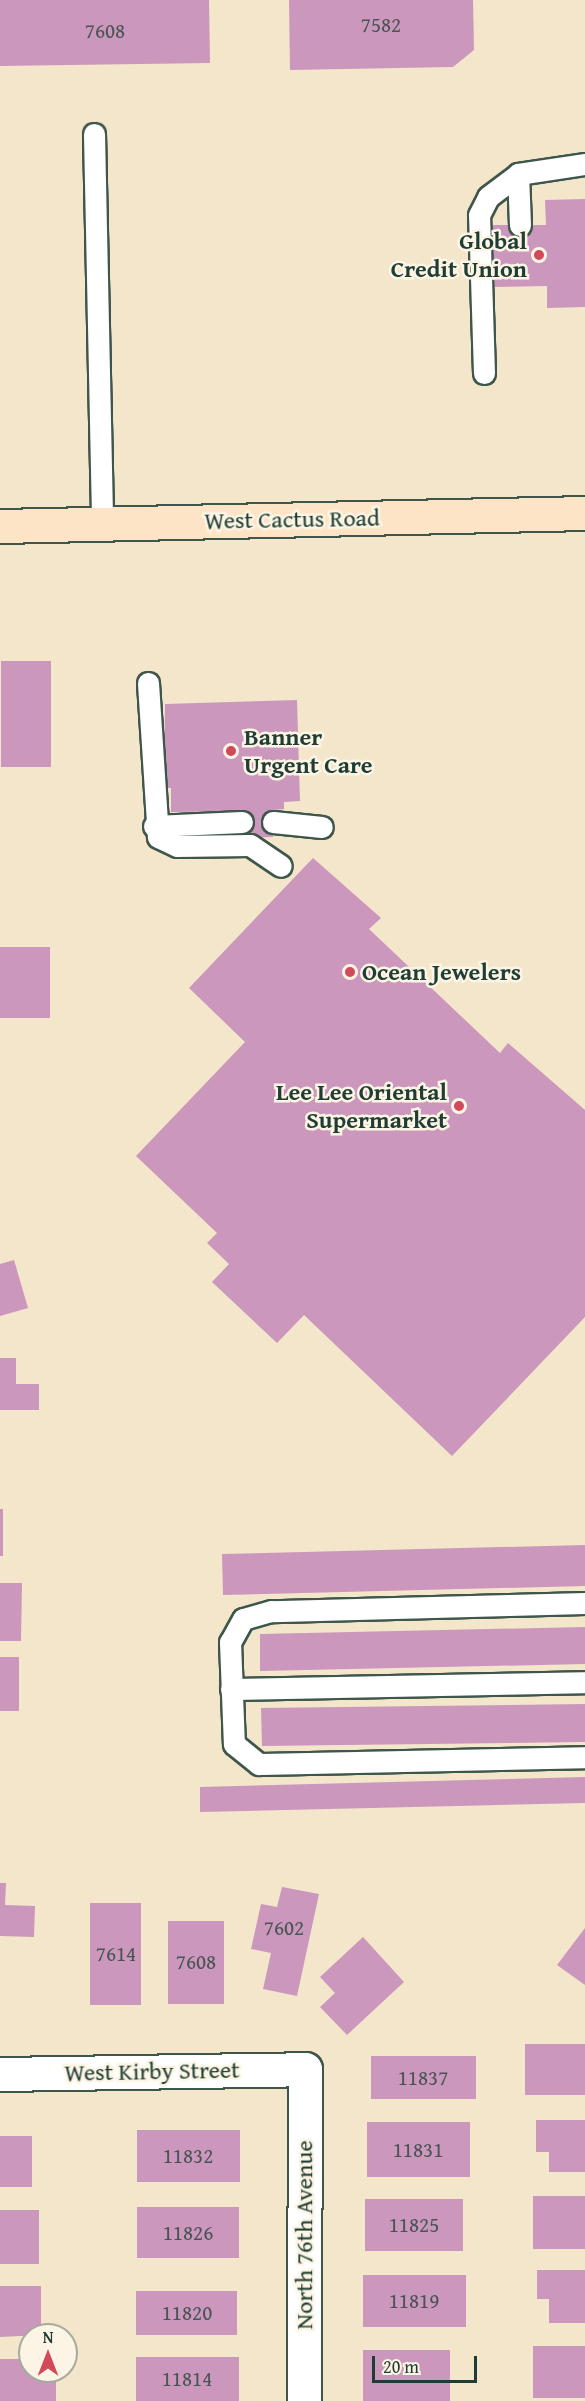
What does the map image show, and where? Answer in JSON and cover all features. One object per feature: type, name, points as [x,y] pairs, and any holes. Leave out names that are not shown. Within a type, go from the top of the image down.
[{"type":"main road","name":"West Cactus Road","points":[[0,526],[585,513]]},
{"type":"street","name":"West Kirby Street","points":[[0,2074],[305,2068]]},
{"type":"street","name":"North 76th Avenue","points":[[304,2401],[305,2068]]},
{"type":"lane","points":[[94,135],[102,524]]},
{"type":"lane","points":[[484,373],[479,215],[488,197],[518,174],[585,164]]},
{"type":"lane","points":[[518,174],[520,225]]},
{"type":"lane","points":[[148,683],[154,826],[167,844],[250,845],[281,866]]},
{"type":"lane","points":[[154,826],[242,822]]},
{"type":"lane","points":[[273,822],[322,827]]},
{"type":"lane","points":[[585,1603],[258,1612],[243,1619],[230,1642],[234,1744],[259,1764],[585,1757]]},
{"type":"lane","points":[[231,1689],[585,1682]]},
{"type":"building","points":[[0,0],[209,0],[210,63],[0,66]]},
{"type":"building","points":[[289,0],[473,0],[474,50],[453,67],[290,70]]},
{"type":"building","name":"Global Credit Union","points":[[585,199],[585,307],[547,308],[547,286],[493,287],[492,225],[546,225],[545,200]]},
{"type":"building","points":[[1,661],[51,661],[51,767],[1,767]]},
{"type":"building","name":"Banner Urgent Care","points":[[297,700],[300,801],[284,802],[284,809],[273,810],[273,837],[242,838],[242,811],[171,812],[171,788],[164,788],[165,704]]},
{"type":"building","points":[[313,858],[381,918],[369,929],[500,1053],[508,1043],[585,1110],[585,1317],[452,1456],[304,1315],[277,1343],[212,1282],[229,1264],[207,1243],[217,1233],[136,1156],[245,1042],[189,988]]},
{"type":"building","points":[[0,947],[50,947],[50,1018],[0,1018]]},
{"type":"building","points":[[14,1260],[28,1308],[0,1316],[0,1264]]},
{"type":"building","points":[[0,1358],[16,1358],[16,1384],[39,1384],[39,1410],[0,1410]]},
{"type":"building","points":[[0,1509],[3,1509],[3,1556],[0,1556]]},
{"type":"building","points":[[585,1545],[585,1586],[223,1595],[222,1554]]},
{"type":"building","points":[[0,1583],[22,1583],[21,1641],[0,1641]]},
{"type":"building","points":[[585,1627],[585,1664],[260,1671],[260,1634]]},
{"type":"building","points":[[0,1657],[19,1657],[19,1711],[0,1711]]},
{"type":"building","points":[[585,1704],[585,1742],[262,1746],[261,1708]]},
{"type":"building","points":[[585,1777],[585,1803],[200,1812],[200,1787]]},
{"type":"building","points":[[0,1883],[6,1883],[5,1905],[35,1906],[34,1937],[0,1936]]},
{"type":"building","points":[[282,1887],[319,1894],[297,1996],[263,1989],[271,1953],[251,1949],[261,1904],[277,1907]]},
{"type":"building","points":[[90,1903],[141,1903],[141,2005],[90,2005]]},
{"type":"building","points":[[168,1921],[224,1921],[224,2004],[168,2004]]},
{"type":"building","points":[[585,1928],[585,1985],[557,1965]]},
{"type":"building","points":[[363,1937],[404,1982],[347,2035],[320,2007],[335,1993],[320,1977]]},
{"type":"building","points":[[525,2044],[585,2044],[585,2095],[525,2095]]},
{"type":"building","points":[[371,2056],[476,2056],[476,2099],[371,2099]]},
{"type":"building","points":[[536,2120],[585,2120],[585,2172],[549,2172],[549,2152],[536,2152]]},
{"type":"building","points":[[367,2122],[470,2122],[470,2177],[367,2177]]},
{"type":"building","points":[[137,2130],[240,2130],[240,2182],[137,2182]]},
{"type":"building","points":[[0,2136],[32,2136],[32,2187],[0,2187]]},
{"type":"building","points":[[533,2196],[585,2196],[585,2249],[533,2249]]},
{"type":"building","points":[[365,2199],[463,2199],[463,2251],[365,2251]]},
{"type":"building","points":[[137,2207],[239,2207],[239,2258],[137,2258]]},
{"type":"building","points":[[0,2210],[39,2210],[39,2264],[0,2264]]},
{"type":"building","points":[[537,2270],[585,2270],[585,2323],[549,2323],[549,2299],[537,2299]]},
{"type":"building","points":[[363,2275],[466,2275],[466,2327],[363,2327]]},
{"type":"building","points":[[0,2286],[41,2286],[41,2323],[18,2323],[18,2336],[0,2337]]},
{"type":"building","points":[[136,2291],[237,2291],[237,2335],[136,2335]]},
{"type":"building","points":[[533,2346],[585,2346],[585,2398],[533,2398]]},
{"type":"building","points":[[363,2350],[450,2350],[450,2401],[363,2401]]},
{"type":"building","points":[[136,2357],[239,2357],[239,2401],[136,2401]]},
{"type":"building","points":[[0,2359],[18,2359],[18,2383],[56,2383],[56,2401],[0,2401]]},
{"type":"place","name":"Global Credit Union","points":[[539,255]]},
{"type":"place","name":"Banner Urgent Care","points":[[231,751]]},
{"type":"place","name":"Ocean Jewelers","points":[[350,972]]},
{"type":"place","name":"Lee Lee Oriental Supermarket","points":[[459,1106]]}]
